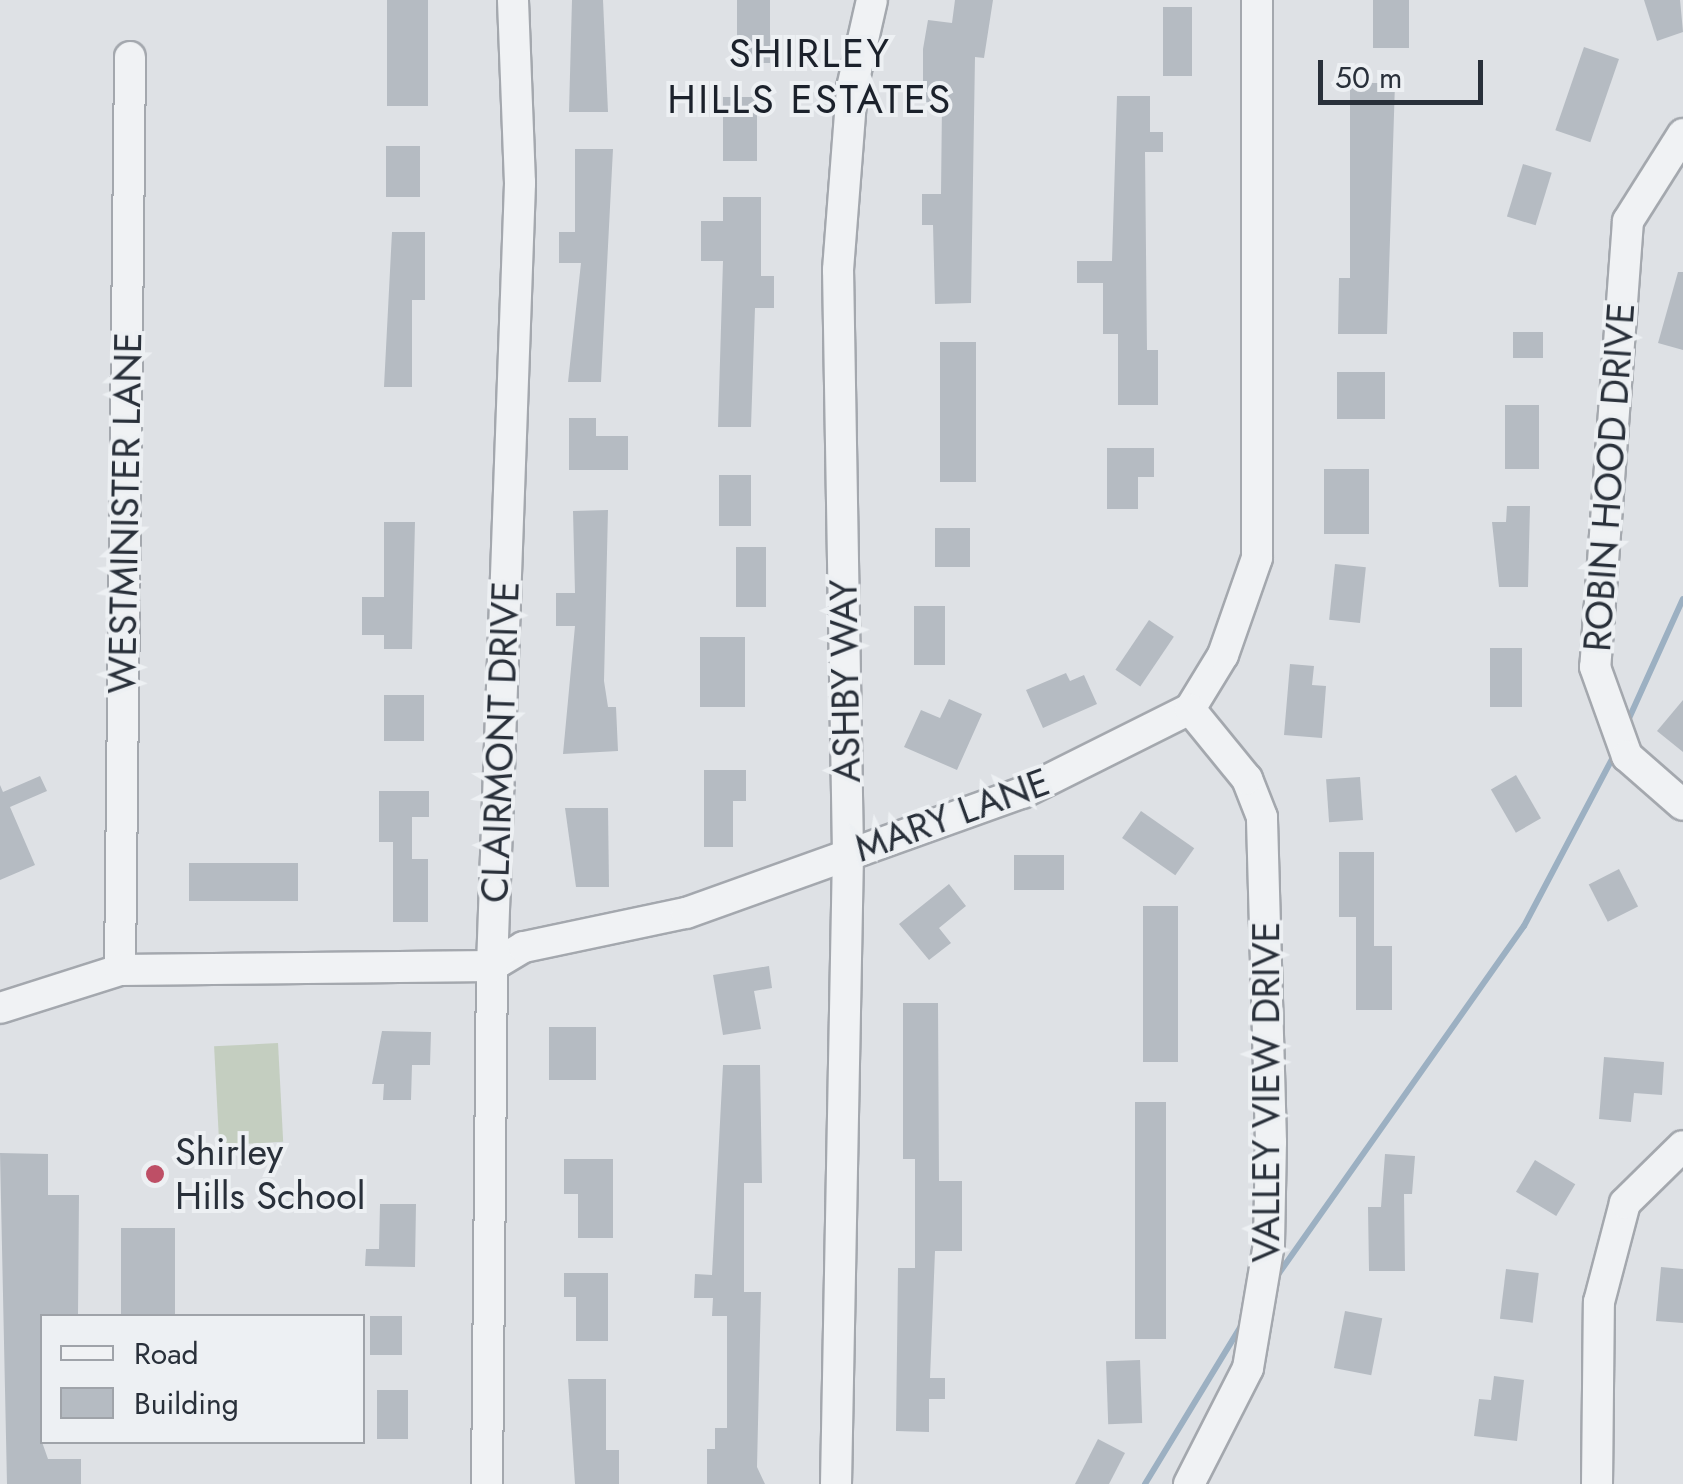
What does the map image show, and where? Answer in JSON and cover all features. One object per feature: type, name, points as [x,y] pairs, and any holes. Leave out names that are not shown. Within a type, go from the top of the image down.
[{"type":"street","name":"CLAIRMONT DRIVE","points":[[487,1484],[492,966],[520,183],[513,0]]},
{"type":"street","name":"ASHBY WAY","points":[[836,1484],[848,853],[838,270],[852,88],[872,0]]},
{"type":"street","name":"MARY LANE","points":[[0,1008],[120,970],[492,966],[524,948],[686,913],[1109,756],[1190,708],[1223,655],[1257,558],[1256,0]]},
{"type":"street","name":"WESTMINISTER LANE","points":[[120,970],[130,57]]},
{"type":"street","name":"ROBIN HOOD DRIVE","points":[[1683,134],[1628,221],[1594,668],[1628,756],[1683,805]]},
{"type":"street","name":"VALLEY VIEW DRIVE","points":[[1189,1484],[1248,1368],[1269,1244],[1271,1142],[1262,816],[1247,779],[1190,708]]},
{"type":"street","points":[[1597,1484],[1599,1302],[1625,1204],[1683,1146]]},
{"type":"green space","points":[[278,1043],[283,1142],[219,1145],[214,1046]]},
{"type":"building","points":[[387,0],[428,0],[428,106],[387,106]]},
{"type":"building","points":[[572,0],[603,0],[608,112],[569,112]]},
{"type":"building","points":[[737,0],[770,0],[770,63],[737,63]]},
{"type":"building","points":[[955,0],[993,0],[984,58],[975,57],[971,303],[935,304],[933,225],[922,225],[922,194],[941,194],[942,103],[923,102],[923,49],[928,20],[952,23]]},
{"type":"building","points":[[1373,0],[1409,0],[1409,48],[1373,48]]},
{"type":"building","points":[[1644,0],[1680,0],[1683,32],[1657,41]]},
{"type":"building","points":[[1163,7],[1192,7],[1192,76],[1163,76]]},
{"type":"building","points":[[1584,47],[1619,59],[1590,142],[1555,130]]},
{"type":"building","points":[[1350,83],[1395,83],[1387,334],[1338,334],[1339,278],[1350,278]]},
{"type":"building","points":[[1117,96],[1150,96],[1150,132],[1163,132],[1163,152],[1145,152],[1147,350],[1158,350],[1158,405],[1118,405],[1118,334],[1103,334],[1103,283],[1077,283],[1077,261],[1112,261]]},
{"type":"building","points":[[723,97],[757,97],[757,161],[723,161]]},
{"type":"building","points":[[386,146],[420,146],[420,197],[386,197]]},
{"type":"building","points":[[575,149],[613,149],[601,382],[568,382],[581,263],[559,263],[559,232],[575,232]]},
{"type":"building","points":[[1523,164],[1552,173],[1536,225],[1507,217]]},
{"type":"building","points":[[723,197],[761,197],[761,276],[774,276],[774,308],[755,308],[751,427],[718,427],[723,261],[701,261],[701,221],[723,221]]},
{"type":"building","points":[[392,232],[425,232],[425,300],[412,300],[412,387],[384,387]]},
{"type":"building","points":[[1678,272],[1683,272],[1683,350],[1658,343]]},
{"type":"building","points":[[1513,332],[1543,332],[1543,358],[1513,358]]},
{"type":"building","points":[[940,342],[976,342],[976,482],[940,482]]},
{"type":"building","points":[[1337,372],[1385,372],[1385,419],[1337,419]]},
{"type":"building","points":[[1505,405],[1539,405],[1539,469],[1505,469]]},
{"type":"building","points":[[569,418],[596,418],[596,436],[628,436],[628,470],[569,470]]},
{"type":"building","points":[[1107,448],[1154,448],[1154,477],[1138,477],[1138,509],[1107,509]]},
{"type":"building","points":[[1324,469],[1369,469],[1369,534],[1324,534]]},
{"type":"building","points":[[719,475],[751,475],[751,526],[719,526]]},
{"type":"building","points":[[1507,506],[1530,506],[1528,587],[1499,587],[1492,522],[1506,522]]},
{"type":"building","points":[[608,510],[604,681],[608,707],[616,707],[618,751],[563,754],[575,626],[556,626],[556,593],[575,593],[573,511]]},
{"type":"building","points":[[384,522],[415,522],[412,649],[384,649],[384,635],[362,635],[362,597],[384,597]]},
{"type":"building","points":[[935,528],[970,528],[970,567],[935,567]]},
{"type":"building","points":[[736,547],[766,547],[766,607],[736,607]]},
{"type":"building","points":[[1335,564],[1366,567],[1360,623],[1329,620]]},
{"type":"building","points":[[914,606],[945,606],[945,665],[914,665]]},
{"type":"building","points":[[1149,620],[1174,637],[1140,687],[1115,670]]},
{"type":"building","points":[[700,637],[745,637],[745,707],[700,707]]},
{"type":"building","points":[[1490,648],[1522,648],[1522,707],[1490,707]]},
{"type":"building","points":[[1290,664],[1314,666],[1312,685],[1326,686],[1322,738],[1284,735]]},
{"type":"building","points":[[1066,673],[1070,681],[1084,675],[1097,704],[1043,728],[1026,690]]},
{"type":"building","points":[[384,695],[424,695],[424,741],[384,741]]},
{"type":"building","points":[[949,699],[982,714],[957,770],[904,747],[921,710],[940,718]]},
{"type":"building","points":[[1683,700],[1683,752],[1657,731]]},
{"type":"building","points":[[704,770],[746,770],[746,801],[733,801],[733,847],[704,847]]},
{"type":"building","points":[[1516,775],[1541,818],[1516,833],[1491,789]]},
{"type":"building","points":[[40,776],[47,791],[10,807],[35,865],[0,880],[0,785],[3,792]]},
{"type":"building","points":[[1360,777],[1363,820],[1329,822],[1326,779]]},
{"type":"building","points":[[379,791],[429,791],[429,817],[412,817],[412,859],[428,859],[428,922],[393,922],[393,842],[379,842]]},
{"type":"building","points":[[565,808],[608,808],[609,887],[576,887]]},
{"type":"building","points":[[1141,811],[1194,848],[1175,875],[1122,838]]},
{"type":"building","points":[[1339,852],[1374,852],[1374,946],[1392,946],[1392,1010],[1356,1010],[1356,917],[1339,917]]},
{"type":"building","points":[[1014,855],[1064,855],[1064,890],[1014,890]]},
{"type":"building","points":[[189,863],[298,863],[298,901],[189,901]]},
{"type":"building","points":[[1619,869],[1638,906],[1608,922],[1589,884]]},
{"type":"building","points":[[949,884],[966,906],[939,928],[951,943],[929,960],[899,924]]},
{"type":"building","points":[[1143,906],[1178,906],[1178,1062],[1143,1062]]},
{"type":"building","points":[[769,966],[772,988],[754,991],[761,1029],[723,1035],[713,975]]},
{"type":"building","points":[[903,1003],[938,1003],[939,1181],[962,1181],[962,1251],[935,1251],[930,1378],[945,1378],[945,1399],[929,1399],[929,1432],[896,1431],[898,1268],[915,1268],[915,1159],[903,1159]]},
{"type":"building","points":[[549,1027],[596,1027],[596,1080],[549,1080]]},
{"type":"building","points":[[382,1031],[431,1032],[430,1065],[412,1065],[411,1100],[383,1100],[384,1084],[372,1084]]},
{"type":"building","points":[[1604,1057],[1664,1062],[1662,1095],[1634,1093],[1631,1122],[1599,1119]]},
{"type":"building","points":[[723,1065],[760,1065],[762,1183],[744,1183],[744,1292],[761,1292],[757,1467],[765,1484],[707,1484],[707,1449],[715,1449],[715,1428],[727,1428],[727,1316],[712,1316],[713,1298],[694,1298],[695,1274],[712,1275]]},
{"type":"building","points":[[1135,1102],[1166,1102],[1166,1339],[1135,1339]]},
{"type":"building","points":[[0,1153],[48,1154],[48,1195],[79,1195],[78,1314],[40,1314],[40,1444],[48,1459],[81,1459],[81,1484],[7,1484]]},
{"type":"building","points":[[1385,1154],[1415,1156],[1412,1194],[1404,1194],[1405,1271],[1369,1271],[1368,1207],[1381,1207]]},
{"type":"building","points":[[564,1159],[613,1159],[613,1238],[578,1238],[578,1194],[564,1194]]},
{"type":"building","points":[[1535,1160],[1575,1184],[1556,1216],[1516,1192]]},
{"type":"building","points":[[380,1204],[416,1204],[415,1267],[365,1266],[366,1249],[379,1249]]},
{"type":"building","points":[[121,1228],[175,1228],[175,1314],[121,1314]]},
{"type":"building","points":[[1661,1267],[1683,1269],[1683,1323],[1656,1321]]},
{"type":"building","points":[[1506,1269],[1539,1273],[1533,1323],[1500,1319]]},
{"type":"building","points":[[564,1273],[608,1273],[608,1341],[576,1341],[576,1297],[564,1297]]},
{"type":"building","points":[[1345,1311],[1382,1318],[1371,1375],[1334,1368]]},
{"type":"building","points":[[370,1316],[402,1316],[402,1355],[370,1355]]},
{"type":"building","points":[[1140,1360],[1142,1423],[1108,1424],[1106,1361]]},
{"type":"building","points":[[1494,1376],[1524,1380],[1517,1441],[1474,1436],[1479,1399],[1491,1400]]},
{"type":"building","points":[[568,1379],[606,1379],[606,1450],[619,1450],[619,1484],[575,1484]]},
{"type":"building","points":[[377,1390],[408,1390],[408,1439],[377,1439]]},
{"type":"building","points":[[1098,1439],[1125,1453],[1109,1484],[1075,1484]]},
{"type":"waterway","points":[[1626,725],[1683,599]]},
{"type":"waterway","points":[[1277,1276],[1524,926],[1614,755]]},
{"type":"waterway","points":[[1145,1484],[1243,1323]]},
{"type":"place","name":"Shirley Hills School","points":[[155,1174]]},
{"type":"district","name":"SHIRLEY HILLS ESTATES","points":[[810,76]]}]
